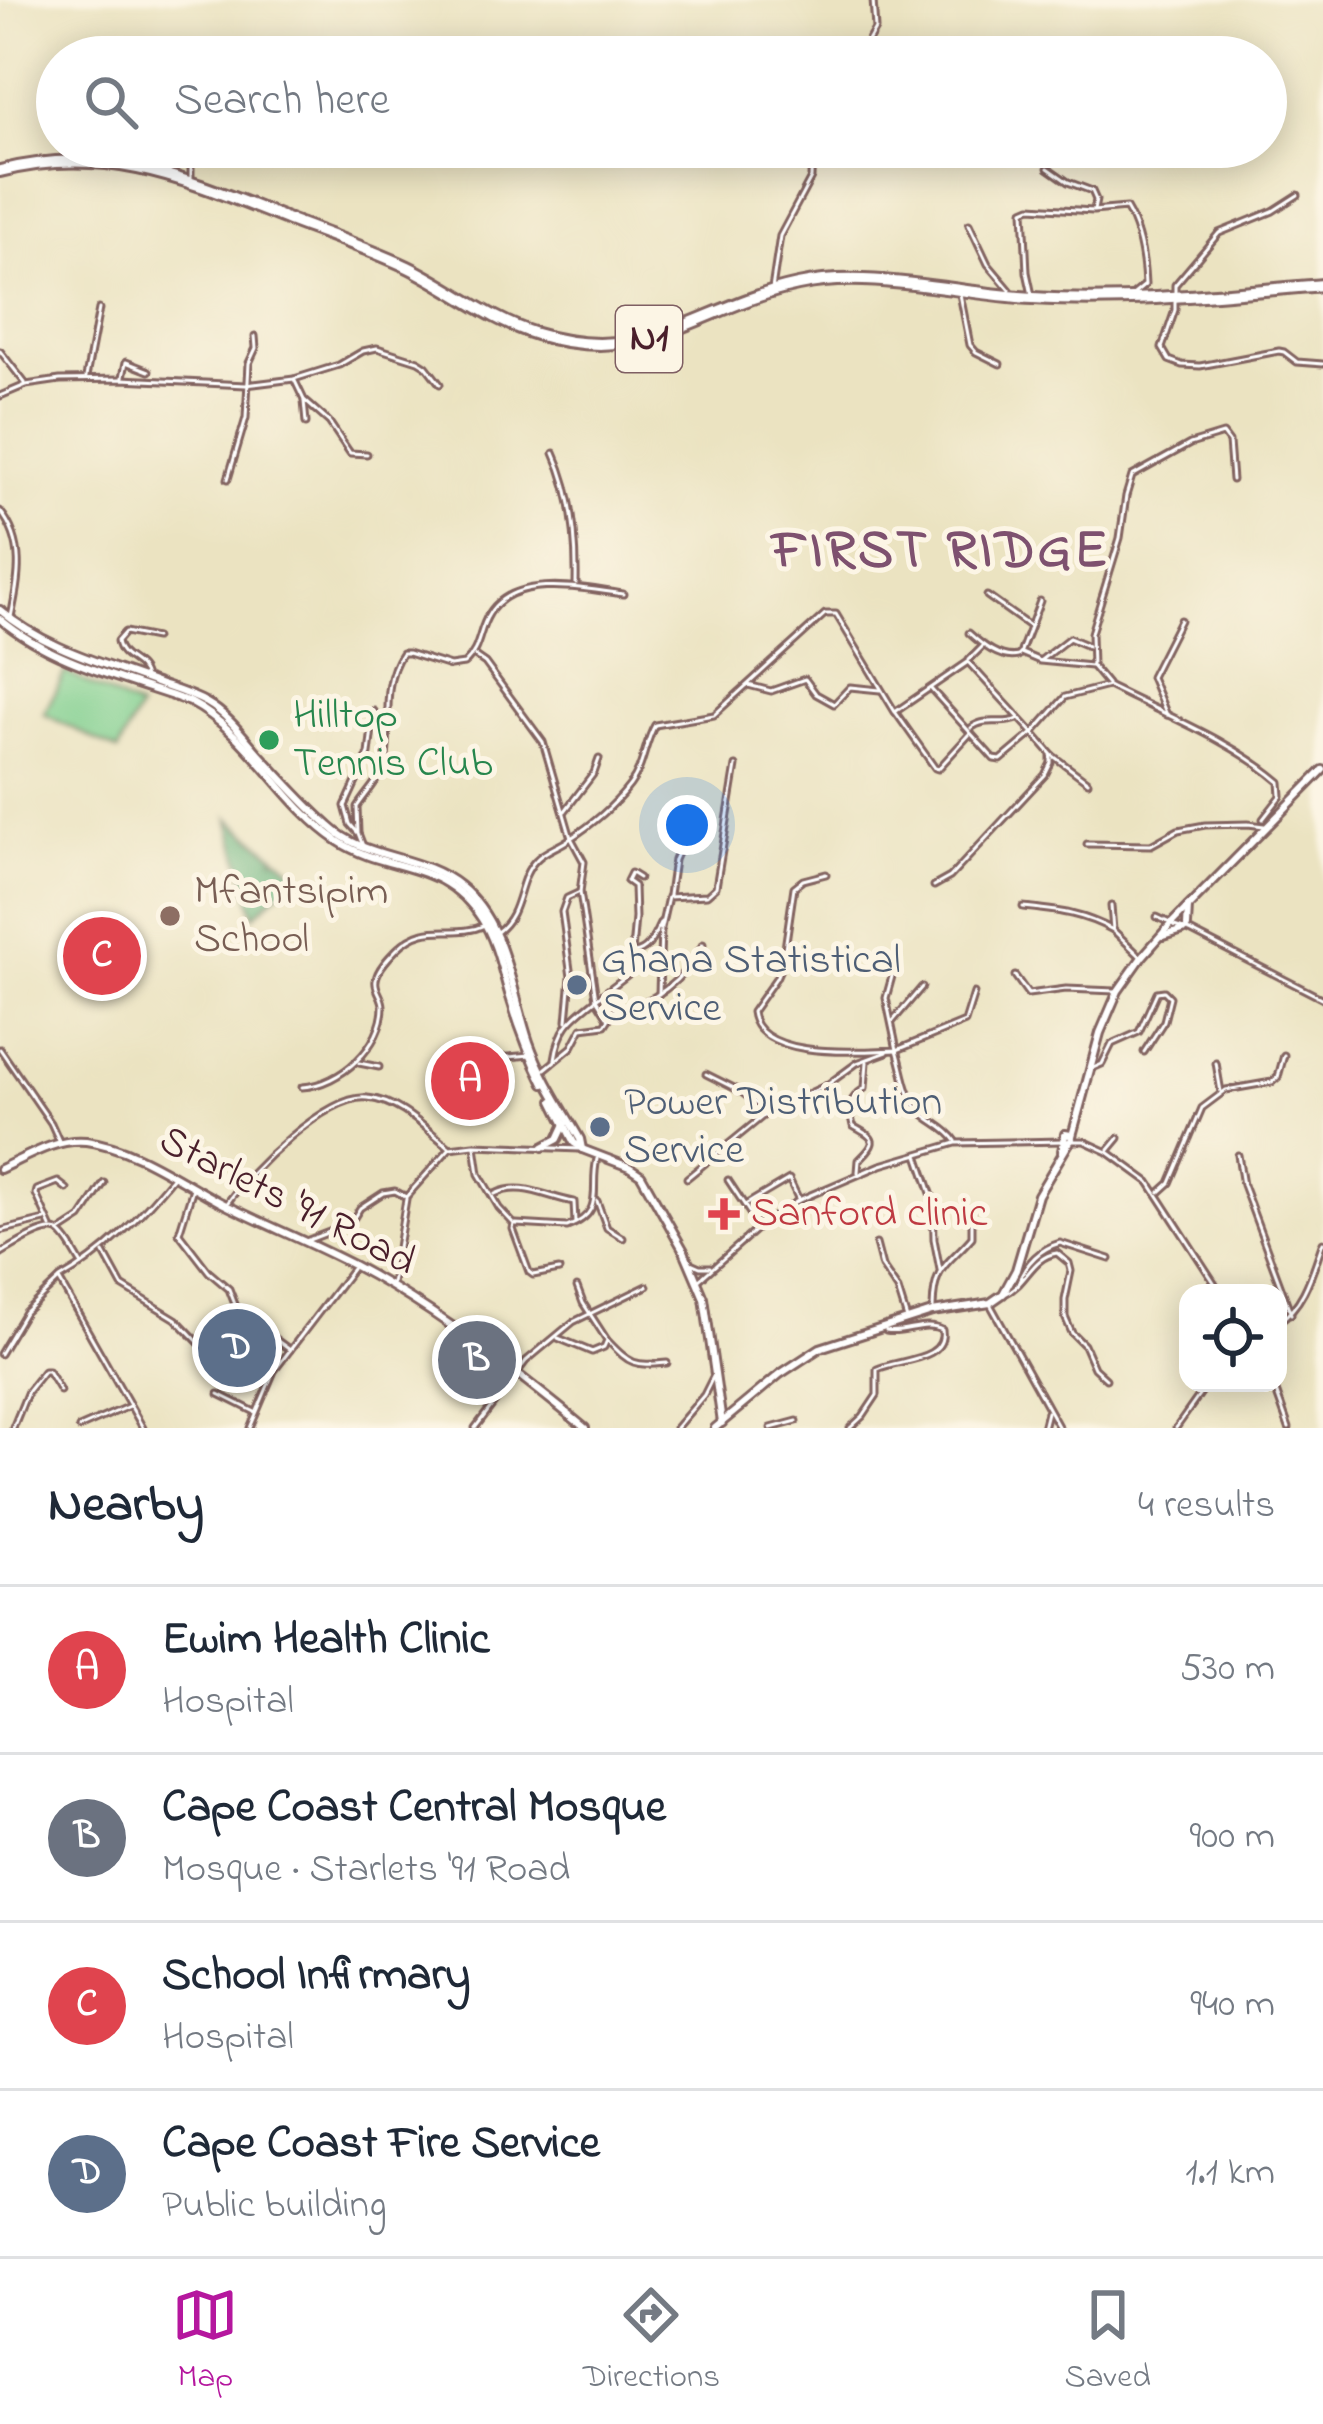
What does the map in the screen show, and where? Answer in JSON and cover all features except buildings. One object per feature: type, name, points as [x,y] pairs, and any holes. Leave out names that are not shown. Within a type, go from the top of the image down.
[{"type":"highway","name":"N1","points":[[0,171],[36,165]]},
{"type":"highway","name":"N1","points":[[142,168],[191,182],[406,266],[499,319],[561,340],[605,344],[644,340],[772,291],[839,280],[1032,298],[1128,299],[1323,286]]},
{"type":"street","points":[[870,36],[873,0]]},
{"type":"street","points":[[191,168],[191,182]]},
{"type":"street","points":[[772,291],[780,236],[811,178],[811,168]]},
{"type":"street","points":[[1048,168],[1067,182],[1092,191],[1094,211]]},
{"type":"street","points":[[1298,195],[1215,236],[1176,283],[1175,310],[1162,348],[1174,363],[1200,366],[1279,351],[1297,362],[1323,364]]},
{"type":"street","points":[[1032,298],[1026,208],[1126,208],[1136,225],[1145,284],[1128,299]]},
{"type":"street","points":[[969,224],[985,259],[1012,297]]},
{"type":"street","points":[[959,292],[970,345],[1000,364]]},
{"type":"street","points":[[86,379],[99,309]]},
{"type":"street","points":[[228,479],[246,418],[255,336]]},
{"type":"street","points":[[0,395],[26,385],[86,379],[247,385],[294,379],[377,348],[426,366],[440,384]]},
{"type":"street","points":[[0,352],[26,385]]},
{"type":"street","points":[[122,379],[126,362],[149,371]]},
{"type":"street","points":[[294,379],[304,400],[306,423]]},
{"type":"street","points":[[304,400],[329,422],[350,453],[368,454]]},
{"type":"street","points":[[1003,1294],[1016,1270],[1038,1195],[1076,1122],[1100,1033],[1118,992],[1142,957],[1264,823],[1281,796],[1280,782],[1261,766],[1108,686],[1092,666],[1091,633],[1120,538],[1132,476],[1216,434],[1227,436],[1232,480]]},
{"type":"street","points":[[554,453],[570,499],[576,585]]},
{"type":"street","points":[[0,511],[18,544],[10,619]]},
{"type":"street","points":[[364,851],[357,807],[386,759],[387,711],[401,653],[456,667],[464,664],[474,656],[486,619],[503,598],[516,592],[576,585],[623,594]]},
{"type":"street","points":[[987,596],[1030,626]]},
{"type":"street","points":[[968,633],[982,646],[1012,658],[1021,653],[1040,601]]},
{"type":"street","points":[[0,614],[26,634],[213,707],[332,830],[364,851],[438,878],[465,899],[485,925],[532,1054],[574,1143],[641,1175],[690,1263],[706,1307],[718,1425]]},
{"type":"street","points":[[0,614],[71,659],[209,712],[346,846],[417,863],[450,879],[481,907],[495,933],[532,1054]]},
{"type":"street","points":[[495,933],[515,911],[535,861],[571,838],[630,784],[655,725],[714,715],[820,616],[836,614],[935,768],[983,721],[1020,718]]},
{"type":"street","points":[[1168,717],[1151,675],[1180,620]]},
{"type":"street","points":[[146,679],[144,670],[122,655],[117,641],[125,632],[155,638]]},
{"type":"street","points":[[1040,661],[1067,638],[1090,646]]},
{"type":"street","points":[[895,712],[968,662],[982,646]]},
{"type":"street","points":[[1021,653],[1040,661],[1092,666]]},
{"type":"street","points":[[474,656],[543,742],[571,838],[584,862],[580,892],[596,999],[608,1018]]},
{"type":"street","points":[[968,662],[1052,755],[1088,782]]},
{"type":"street","points":[[746,685],[771,691],[805,679],[816,694],[834,704],[850,687],[882,691]]},
{"type":"street","points":[[932,688],[1001,760],[1066,698],[1108,686]]},
{"type":"street","points":[[358,833],[345,806],[369,754],[374,712]]},
{"type":"street","points":[[934,886],[950,878],[1045,775],[1052,755]]},
{"type":"street","points":[[564,812],[594,773],[598,759]]},
{"type":"street","points":[[668,896],[707,895],[716,887],[736,766]]},
{"type":"street","points":[[1087,844],[1151,845],[1178,830],[1264,823],[1275,818],[1323,770]]},
{"type":"street","points":[[659,994],[662,921],[674,860],[693,815]]},
{"type":"street","points":[[826,874],[794,887],[782,962],[754,1006],[753,1021],[768,1036],[804,1050],[894,1050]]},
{"type":"street","points":[[555,1059],[567,1023],[628,976],[634,886]]},
{"type":"street","points":[[567,1023],[571,977],[563,905],[580,892]]},
{"type":"street","points":[[1111,906],[1113,930]]},
{"type":"street","points":[[1023,907],[1089,917],[1113,930],[1142,957]]},
{"type":"street","points":[[1187,929],[1188,907]]},
{"type":"street","points":[[1157,917],[1323,999]]},
{"type":"street","points":[[632,953],[644,951],[662,921]]},
{"type":"street","points":[[1173,922],[1187,929]]},
{"type":"street","points":[[302,1087],[313,1086],[357,1062],[377,1029],[383,1007],[376,977],[412,935],[485,925]]},
{"type":"street","points":[[1160,937],[1187,929]]},
{"type":"street","points":[[541,1072],[572,1047],[582,1028],[605,1024],[614,1011],[659,994],[693,963],[703,944]]},
{"type":"street","points":[[896,962],[886,988],[894,1050],[917,1108],[952,1134],[956,1143]]},
{"type":"street","points":[[1015,976],[1028,994],[1066,989],[1118,992]]},
{"type":"street","points":[[891,1022],[922,987]]},
{"type":"street","points":[[1092,1068],[1102,1064],[1112,1044],[1139,1032],[1157,992],[1164,991],[1170,997],[1164,1021],[1144,1052]]},
{"type":"street","points":[[687,1178],[768,1112],[812,1093],[867,1058],[965,1022],[974,993]]},
{"type":"street","points":[[0,1049],[60,1143],[0,1169]]},
{"type":"street","points":[[445,1079],[462,1053],[499,1058],[532,1054]]},
{"type":"street","points":[[1158,1194],[1170,1184],[1202,1108],[1233,1088],[1272,1082],[1284,1055]]},
{"type":"street","points":[[859,1174],[859,1160],[871,1138],[867,1131],[853,1126],[849,1107],[850,1100],[865,1088],[867,1058]]},
{"type":"street","points":[[1,1064],[10,1060]]},
{"type":"street","points":[[357,1062],[379,1066]]},
{"type":"street","points":[[1216,1063],[1221,1094]]},
{"type":"street","points":[[541,1072],[582,1149]]},
{"type":"street","points":[[706,1074],[768,1112]]},
{"type":"street","points":[[226,1205],[266,1158],[351,1099],[374,1099],[402,1111],[450,1148]]},
{"type":"street","points":[[543,1147],[560,1137],[565,1124]]},
{"type":"street","points":[[1108,1152],[1119,1138]]},
{"type":"street","points":[[698,1281],[759,1227],[799,1200],[859,1174],[956,1143],[1068,1139],[1108,1152],[1149,1182],[1215,1284]]},
{"type":"street","name":"Starlets '91 Road","points":[[60,1143],[107,1146],[355,1266],[412,1298],[585,1428]]},
{"type":"street","points":[[392,1288],[406,1197],[450,1148],[474,1144],[582,1149]]},
{"type":"street","points":[[474,1144],[478,1174],[514,1224],[529,1272],[559,1270]]},
{"type":"street","points":[[917,1154],[933,1199],[940,1270]]},
{"type":"street","points":[[598,1155],[593,1179],[596,1200],[607,1228],[622,1238]]},
{"type":"street","points":[[1238,1155],[1243,1185],[1291,1314]]},
{"type":"street","points":[[0,1354],[26,1312],[59,1280],[104,1251],[172,1177]]},
{"type":"street","points":[[746,1205],[789,1179],[799,1200]]},
{"type":"street","points":[[728,1180],[759,1227]]},
{"type":"street","points":[[68,1189],[58,1182],[37,1190],[52,1229],[83,1266]]},
{"type":"street","points":[[59,1232],[81,1218],[104,1183]]},
{"type":"street","points":[[193,1188],[179,1233],[183,1240],[229,1288],[238,1312],[290,1350]]},
{"type":"street","points":[[492,1196],[522,1188],[574,1202],[575,1225]]},
{"type":"street","points":[[304,1241],[350,1223],[360,1208],[383,1193],[395,1191],[406,1197]]},
{"type":"street","points":[[514,1224],[575,1225],[596,1200]]},
{"type":"street","points":[[932,1312],[940,1270],[972,1237],[972,1210]]},
{"type":"street","points":[[0,1231],[47,1220]]},
{"type":"street","points":[[0,1254],[52,1229]]},
{"type":"street","points":[[1287,1316],[1310,1282],[1323,1242]]},
{"type":"street","points":[[876,1244],[879,1261],[898,1290],[907,1320]]},
{"type":"street","points":[[1015,1290],[1024,1268],[1052,1245],[1065,1244],[1109,1258]]},
{"type":"street","points":[[104,1251],[122,1286],[176,1319],[204,1348]]},
{"type":"street","points":[[718,1425],[799,1360],[839,1341],[932,1312],[989,1303],[1015,1290],[1041,1258],[1057,1253],[1072,1270],[1065,1300],[1067,1325],[1106,1379]]},
{"type":"street","points":[[690,1263],[712,1267]]},
{"type":"street","points":[[250,1428],[274,1371],[355,1266]]},
{"type":"street","points":[[59,1280],[143,1428]]},
{"type":"street","points":[[1310,1282],[1320,1281]]},
{"type":"street","points":[[475,1428],[526,1360],[573,1322],[647,1286]]},
{"type":"street","points":[[577,1287],[607,1340],[631,1363],[667,1363]]},
{"type":"street","points":[[989,1303],[1059,1428]]},
{"type":"street","points":[[850,1428],[877,1395],[878,1369],[927,1354],[944,1341],[936,1326],[890,1333],[884,1328]]},
{"type":"street","points":[[556,1338],[592,1352],[607,1340]]},
{"type":"street","points":[[13,1428],[28,1391],[44,1371],[60,1391]]},
{"type":"street","points":[[676,1428],[715,1374]]},
{"type":"street","points":[[1176,1428],[1202,1392]]},
{"type":"street","points":[[1276,1392],[1289,1428]]},
{"type":"street","points":[[219,1394],[257,1413]]},
{"type":"street","points":[[79,1428],[130,1406]]},
{"type":"street","points":[[1042,1428],[1048,1411]]},
{"type":"street","points":[[771,1428],[797,1421]]},
{"type":"green space","points":[[65,672],[139,709],[118,751],[44,714]]},
{"type":"green space","points":[[229,818],[298,874],[254,916]]},
{"type":"place","name":"Hilltop Tennis Club","points":[[269,740]]},
{"type":"place","name":"Mfantsipim School","points":[[170,916]]},
{"type":"place","name":"School Infirmary","points":[[102,956]]},
{"type":"place","name":"Ghana Statistical Service","points":[[577,985]]},
{"type":"place","name":"Ewim Health Clinic","points":[[470,1081]]},
{"type":"place","name":"Power Distribution Service","points":[[600,1127]]},
{"type":"place","name":"Sanford clinic","points":[[724,1214]]},
{"type":"place","name":"Cape Coast Fire Service","points":[[237,1348]]},
{"type":"place","name":"Cape Coast Central Mosque","points":[[477,1360]]},
{"type":"district","name":"FIRST RIDGE","points":[[941,553]]}]
